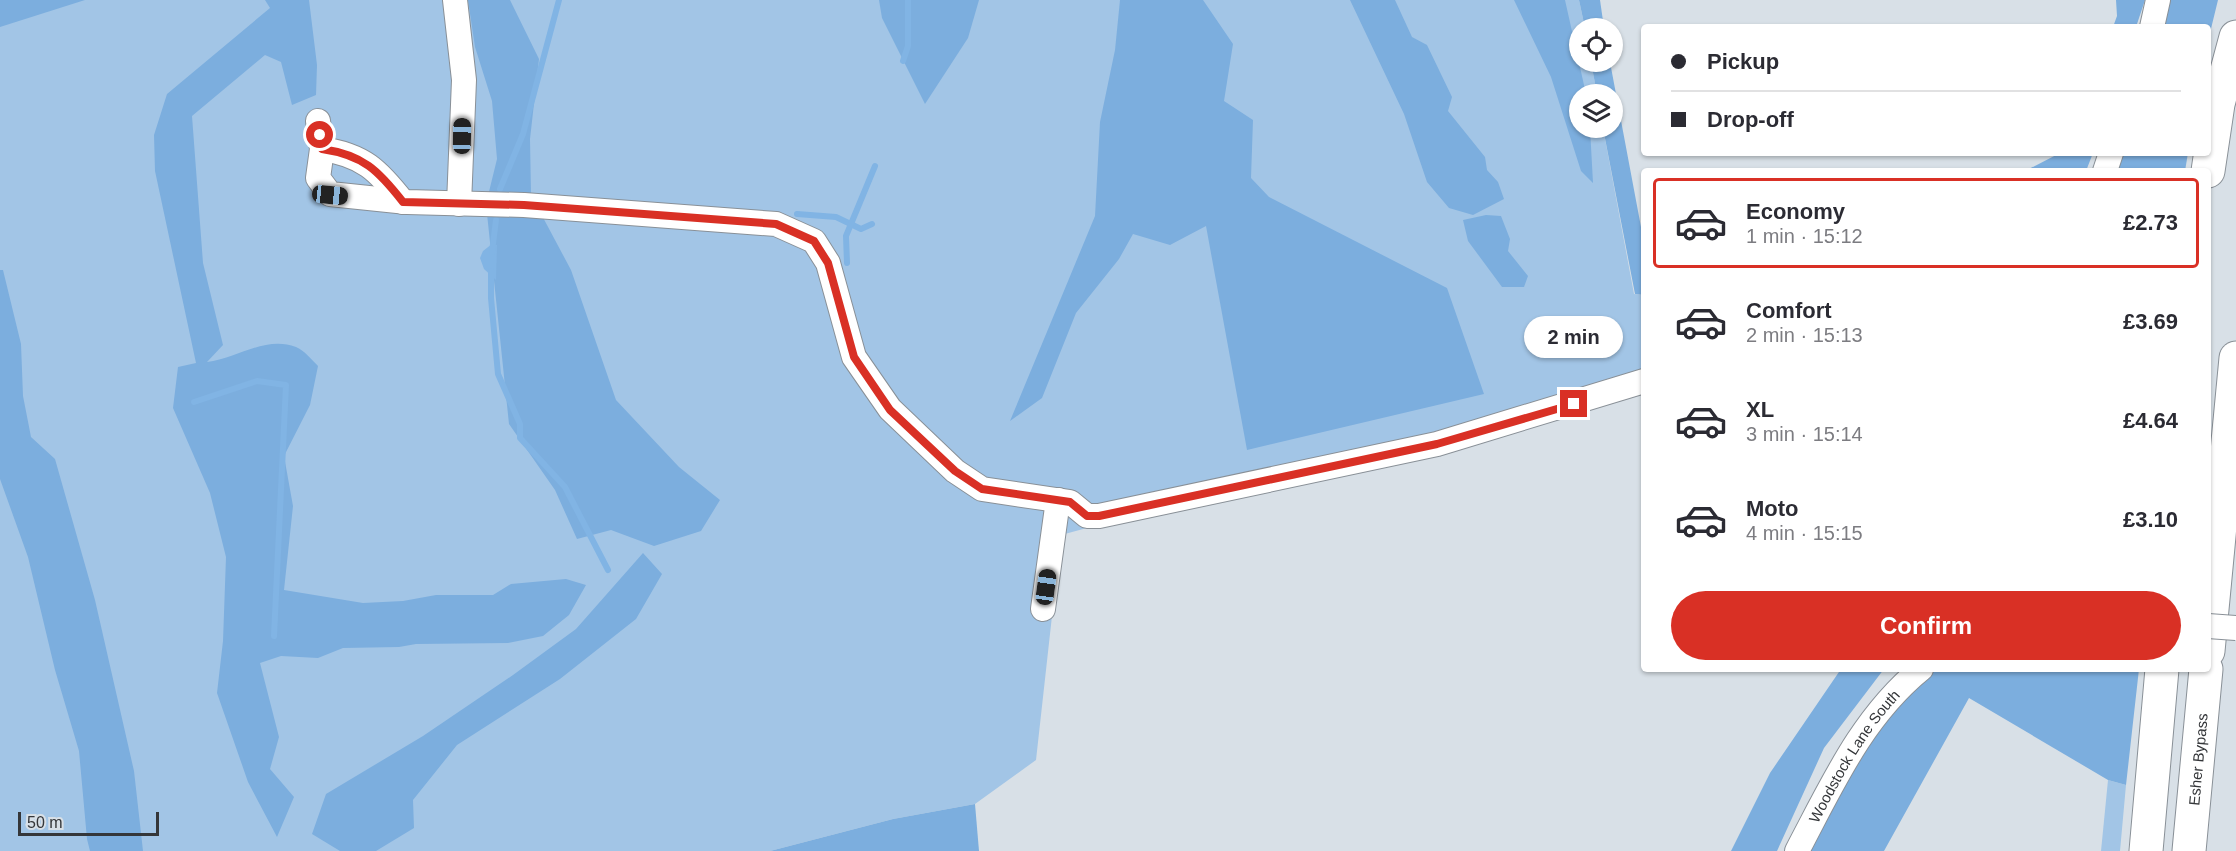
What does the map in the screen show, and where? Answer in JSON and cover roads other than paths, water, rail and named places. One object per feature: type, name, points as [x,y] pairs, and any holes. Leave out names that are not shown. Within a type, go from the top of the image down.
[{"type":"highway","points":[[2211,151],[2218,104],[2236,37]]},
{"type":"highway","points":[[2211,620],[2236,358]]},
{"type":"highway","points":[[2146,851],[2162,672]]},
{"type":"highway","name":"Esher Bypass","points":[[2189,851],[2206,672]]},
{"type":"street","points":[[455,0],[464,80],[459,204]]},
{"type":"street","points":[[2153,24],[2158,0]]},
{"type":"street","points":[[318,121],[322,149],[318,178],[330,195],[403,202],[524,205],[776,224],[814,241],[828,263],[854,357],[890,410],[955,471],[982,489],[1070,502],[1087,516],[1099,516],[1437,444],[1641,382]]},
{"type":"street","points":[[322,149],[341,152],[367,162],[384,178],[403,202]]},
{"type":"street","points":[[1042,609],[1058,500]]},
{"type":"street","points":[[2211,626],[2236,628]]},
{"type":"street","name":"Woodstock Lane South","points":[[1797,851],[1843,761],[1869,723],[1901,685],[1917,672]]},
{"type":"waterway","points":[[500,189],[523,134],[559,0]]},
{"type":"waterway","points":[[903,61],[908,46],[908,0]]},
{"type":"waterway","points":[[847,263],[846,236],[875,166]]},
{"type":"waterway","points":[[797,214],[836,217],[861,229],[872,224]]},
{"type":"waterway","points":[[492,252],[496,220]]},
{"type":"waterway","points":[[491,271],[491,298],[498,374],[520,424],[520,438],[565,487],[608,570]]},
{"type":"waterway","points":[[194,402],[257,381],[286,385],[274,636]]}]
